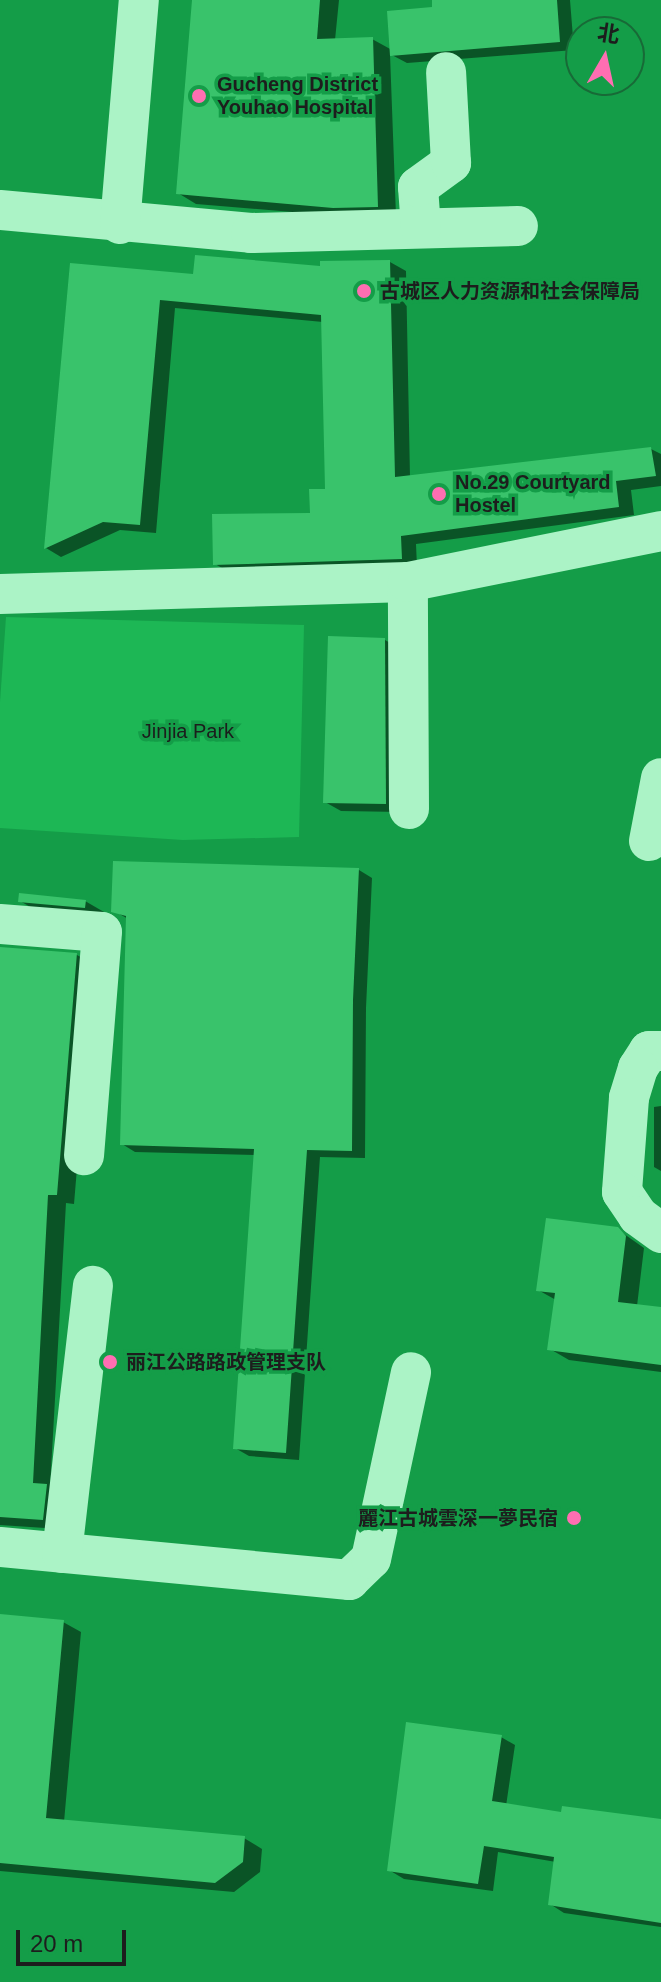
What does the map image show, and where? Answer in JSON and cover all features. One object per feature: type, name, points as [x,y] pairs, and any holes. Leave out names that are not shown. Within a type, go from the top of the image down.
[{"type":"street","points":[[120,224],[139,0]]},
{"type":"street","points":[[421,228],[418,187],[451,163],[446,72]]},
{"type":"street","points":[[0,210],[120,224],[251,233],[518,226]]},
{"type":"street","points":[[0,594],[408,582],[661,531]]},
{"type":"street","points":[[408,582],[409,809]]},
{"type":"street","points":[[649,841],[661,778]]},
{"type":"street","points":[[0,924],[102,932],[84,1155]]},
{"type":"street","points":[[661,1051],[649,1051],[638,1068],[629,1098],[622,1192],[638,1216],[661,1233]]},
{"type":"street","points":[[62,1553],[93,1286]]},
{"type":"street","points":[[0,1547],[349,1580],[371,1559],[411,1372]]},
{"type":"green space","name":"Jinjia Park","points":[[6,617],[304,625],[299,837],[183,840],[0,828],[0,702]]},
{"type":"building","points":[[192,0],[320,0],[317,39],[373,37],[378,207],[333,208],[176,194]]},
{"type":"building","points":[[432,0],[557,0],[560,42],[390,56],[387,11],[432,7]]},
{"type":"building","points":[[195,255],[320,266],[320,261],[390,260],[395,477],[651,447],[656,476],[616,481],[619,507],[401,536],[402,559],[213,565],[212,514],[310,513],[309,489],[325,489],[321,315],[160,300],[140,525],[103,522],[44,549],[70,263],[193,274]]},
{"type":"building","points":[[328,636],[385,638],[386,804],[323,803]]},
{"type":"building","points":[[113,861],[359,868],[353,1000],[352,1151],[307,1150],[286,1453],[233,1449],[254,1149],[120,1145],[126,916],[111,912]]},
{"type":"building","points":[[19,893],[86,900],[85,908],[18,902]]},
{"type":"building","points":[[0,947],[77,953],[57,1195],[48,1195],[33,1483],[47,1484],[43,1520],[0,1517]]},
{"type":"building","points":[[546,1218],[618,1227],[626,1236],[618,1302],[661,1307],[661,1365],[547,1350],[555,1293],[536,1291]]},
{"type":"building","points":[[0,1614],[64,1620],[46,1818],[245,1836],[243,1862],[215,1883],[0,1863]]},
{"type":"building","points":[[406,1722],[502,1735],[492,1801],[561,1812],[562,1806],[661,1819],[661,1923],[548,1905],[554,1857],[484,1846],[478,1884],[387,1871]]},
{"type":"place","name":"Gucheng District Youhao Hospital","points":[[199,96]]},
{"type":"place","name":"古城区人力资源和社会保障局","points":[[364,291]]},
{"type":"place","name":"No.29 Courtyard Hostel","points":[[439,494]]},
{"type":"place","name":"丽江公路路政管理支队","points":[[110,1362]]},
{"type":"place","name":"麗江古城雲深一夢民宿","points":[[574,1518]]}]
